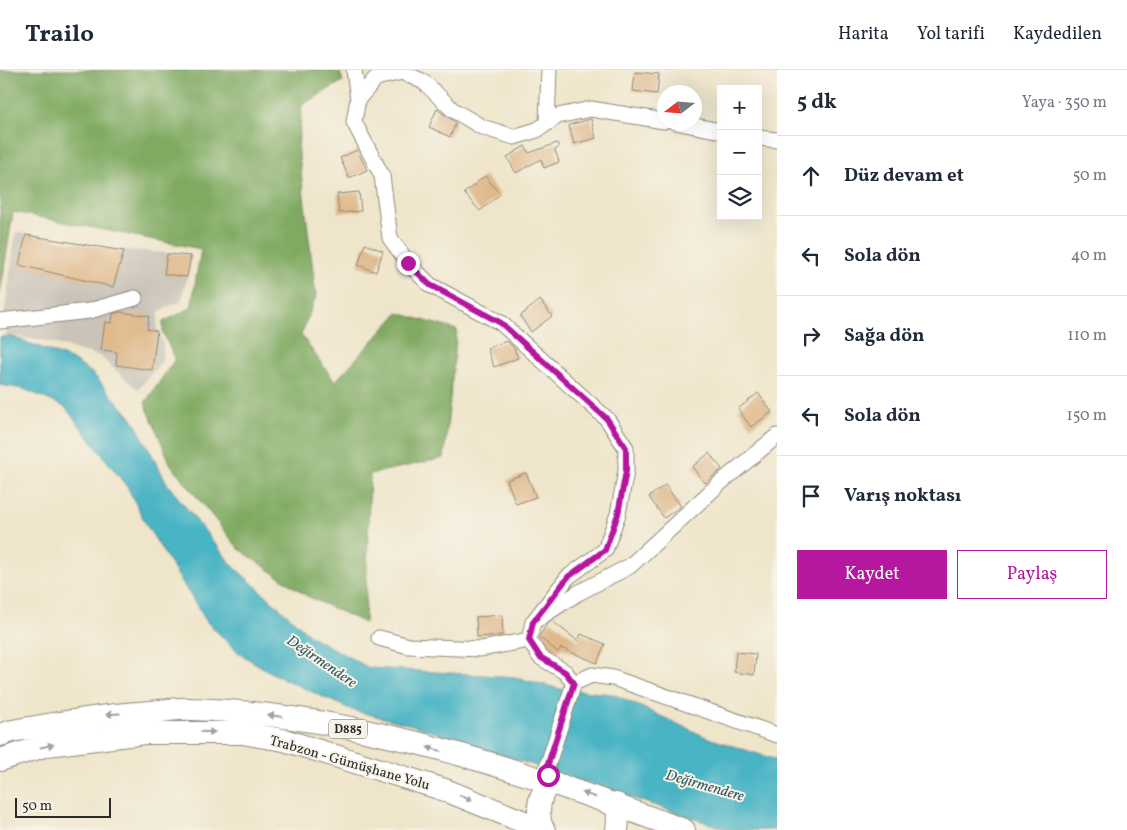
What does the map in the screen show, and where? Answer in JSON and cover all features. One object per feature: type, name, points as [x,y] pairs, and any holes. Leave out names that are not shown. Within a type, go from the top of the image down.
[{"type":"highway","name":"Trabzon - Gümüşhane Yolu","points":[[0,735],[12,731],[97,716],[190,709],[287,718],[352,729],[549,774],[617,804],[684,830]]},
{"type":"highway","name":"Trabzon - Gümüşhane Yolu","points":[[0,760],[47,745],[145,733],[242,733],[284,740],[445,790],[543,830]]},
{"type":"highway","points":[[543,830],[538,809],[549,774]]},
{"type":"highway","points":[[616,830],[618,819],[617,804]]},
{"type":"street","points":[[354,70],[358,99],[354,122],[382,176],[390,238],[408,263],[430,285],[501,323],[607,419],[626,448],[626,471],[618,514],[605,550],[568,577],[533,622],[529,640],[540,657],[565,672],[574,683]]},
{"type":"street","points":[[547,123],[549,70]]},
{"type":"street","points":[[358,99],[376,78],[402,72],[424,82],[453,110],[482,127],[514,137],[537,130],[558,116],[591,108],[657,120]]},
{"type":"street","points":[[702,127],[717,130]]},
{"type":"street","points":[[762,138],[777,140]]},
{"type":"street","points":[[0,321],[90,311],[135,298]]},
{"type":"street","points":[[533,622],[578,593],[630,566],[720,484],[777,436]]},
{"type":"street","points":[[379,638],[409,646],[481,649],[529,640]]},
{"type":"street","points":[[574,683],[592,675],[613,678],[777,734]]},
{"type":"street","points":[[549,774],[574,683]]},
{"type":"shaded area","points":[[16,232],[104,248],[192,255],[181,301],[159,311],[157,329],[163,344],[162,361],[138,390],[100,356],[45,341],[6,335],[5,310]]},
{"type":"green space","points":[[0,70],[339,70],[343,81],[302,105],[298,147],[316,296],[301,335],[335,382],[398,313],[457,330],[444,458],[370,474],[365,623],[307,596],[239,549],[171,465],[145,403],[175,359],[163,333],[163,322],[191,308],[201,249],[13,212],[0,295]]},
{"type":"water","name":"Değirmendere","points":[[10,336],[71,359],[92,373],[134,421],[168,485],[232,565],[312,637],[369,668],[515,677],[560,689],[613,694],[708,738],[777,760],[777,830],[729,830],[412,725],[352,710],[277,676],[240,654],[207,622],[147,526],[128,488],[65,407],[24,389],[0,385],[0,337]]},
{"type":"building","points":[[635,72],[659,74],[657,94],[633,91]]},
{"type":"building","points":[[437,109],[456,123],[450,137],[429,127]]},
{"type":"building","points":[[591,119],[596,138],[574,144],[569,125]]},
{"type":"building","points":[[557,143],[559,147],[555,150],[559,162],[544,168],[541,159],[516,173],[507,157],[525,146],[529,153]]},
{"type":"building","points":[[357,150],[367,170],[349,178],[340,158]]},
{"type":"building","points":[[485,176],[500,194],[480,211],[464,193]]},
{"type":"building","points":[[359,192],[361,211],[339,213],[337,194]]},
{"type":"building","points":[[26,235],[124,251],[113,287],[19,265]]},
{"type":"building","points":[[365,244],[383,251],[376,272],[358,265]]},
{"type":"building","points":[[167,254],[191,256],[187,277],[164,274]]},
{"type":"building","points":[[540,300],[552,316],[531,332],[520,316]]},
{"type":"building","points":[[120,312],[149,316],[147,329],[157,331],[152,370],[116,365],[117,352],[101,350],[105,322],[112,323],[113,314]]},
{"type":"building","points":[[507,341],[514,348],[518,358],[494,367],[487,348]]},
{"type":"building","points":[[758,393],[772,412],[751,427],[738,409]]},
{"type":"building","points":[[709,453],[722,469],[705,483],[692,467]]},
{"type":"building","points":[[526,473],[536,497],[516,504],[507,480]]},
{"type":"building","points":[[665,485],[681,506],[664,518],[649,497]]},
{"type":"building","points":[[502,615],[503,635],[477,637],[476,617]]},
{"type":"building","points":[[552,621],[578,641],[581,634],[605,644],[597,663],[561,648],[558,652],[539,637],[547,624]]},
{"type":"building","points":[[736,652],[756,654],[754,675],[734,672]]},
{"type":"route","points":[[408,263],[430,285],[501,323],[607,419],[626,448],[626,471],[618,514],[605,550],[568,577],[533,622],[529,640],[540,657],[565,672],[574,683],[547,767],[548,775]]}]
